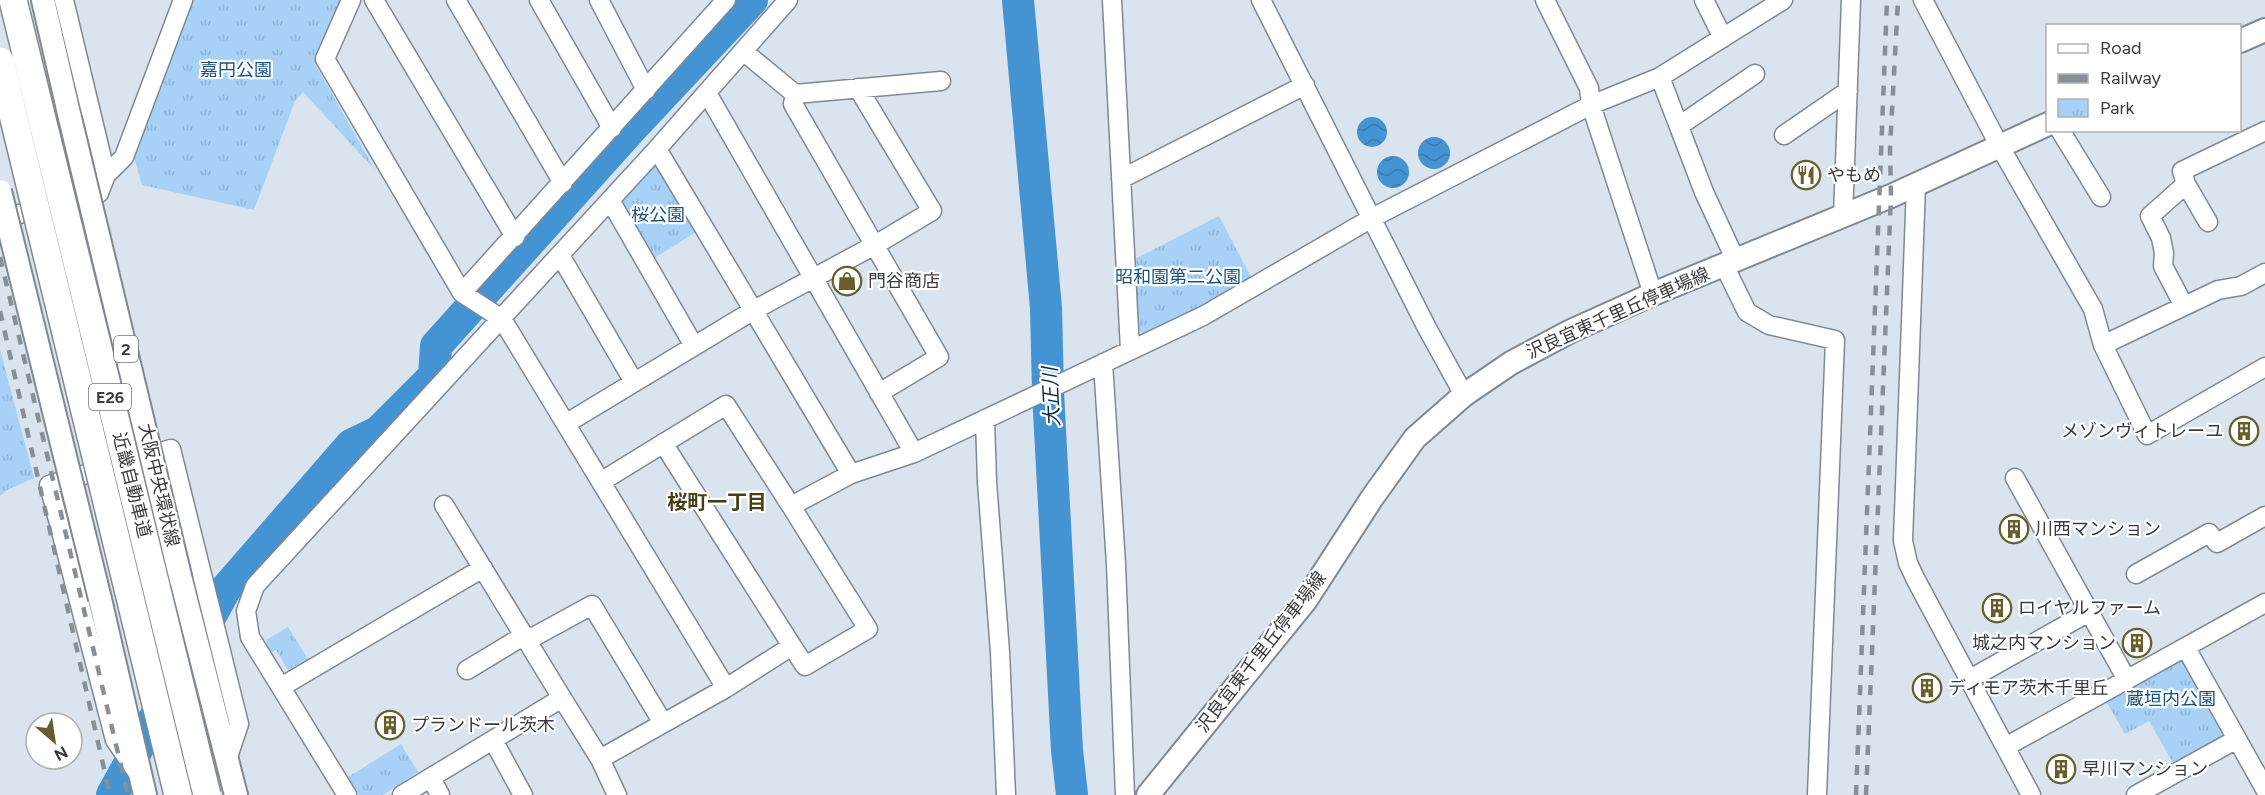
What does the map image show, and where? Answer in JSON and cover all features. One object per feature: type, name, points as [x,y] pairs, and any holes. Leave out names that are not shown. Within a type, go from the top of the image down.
[{"type":"highway","name":"近畿自動車道","points":[[13,0],[207,795]]},
{"type":"highway","name":"近畿自動車道","points":[[0,61],[178,795]]},
{"type":"main road","name":"大阪中央環状線","points":[[43,0],[181,580],[236,795]]},
{"type":"main road","points":[[2241,41],[2265,30]]},
{"type":"main road","name":"沢良宜東千里丘停車場線","points":[[1148,795],[1306,600],[1372,498],[1415,438],[1464,395],[1511,363],[1571,330],[1843,217],[2046,125]]},
{"type":"main road","points":[[0,190],[144,788]]},
{"type":"street","points":[[64,0],[106,175]]},
{"type":"street","points":[[0,219],[99,193],[106,175],[124,157],[183,0]]},
{"type":"street","points":[[351,0],[325,59],[462,293],[502,319],[726,688]]},
{"type":"street","points":[[374,0],[515,237]]},
{"type":"street","points":[[456,0],[563,183]]},
{"type":"street","points":[[539,0],[612,128]]},
{"type":"street","points":[[599,0],[646,90]]},
{"type":"street","points":[[462,293],[515,237],[726,0]]},
{"type":"street","points":[[347,795],[250,636],[246,611],[255,586],[657,149],[788,0]]},
{"type":"street","points":[[1112,0],[1130,350]]},
{"type":"street","points":[[1261,0],[1427,328],[1464,395]]},
{"type":"street","points":[[1545,0],[1589,88],[1592,105],[1653,294]]},
{"type":"street","points":[[1704,0],[1724,38]]},
{"type":"street","points":[[791,506],[851,474],[914,453],[1203,316],[1372,218],[1592,105],[1660,78],[1783,0]]},
{"type":"street","points":[[1843,217],[1851,0]]},
{"type":"street","points":[[1923,0],[1999,146],[2093,309],[2103,345],[2147,435],[2265,367]]},
{"type":"street","points":[[743,51],[795,94],[941,81]]},
{"type":"street","points":[[1679,126],[1755,74]]},
{"type":"street","points":[[1660,78],[1747,312],[1769,325],[1835,340],[1817,795]]},
{"type":"street","points":[[1121,179],[1305,85]]},
{"type":"street","points":[[567,423],[754,310],[875,245],[932,211],[858,88]]},
{"type":"street","points":[[1784,135],[1848,91]]},
{"type":"street","points":[[706,93],[914,453]]},
{"type":"street","points":[[795,94],[793,105],[939,357],[879,393]]},
{"type":"street","points":[[2208,222],[2186,184],[2182,171],[2265,131]]},
{"type":"street","points":[[2061,132],[2101,197]]},
{"type":"street","points":[[657,149],[851,474]]},
{"type":"street","points":[[2184,306],[2163,267],[2164,253],[2161,238],[2150,216],[2186,184]]},
{"type":"street","points":[[1916,185],[1903,542],[1908,563],[1916,580],[2007,747],[2024,792]]},
{"type":"street","points":[[610,200],[694,346]]},
{"type":"street","points":[[560,255],[634,382]]},
{"type":"street","points":[[2103,345],[2218,290],[2241,286],[2265,273]]},
{"type":"street","points":[[1100,364],[1116,564],[1125,795]]},
{"type":"street","points":[[602,481],[663,443],[726,405],[868,629],[805,666],[663,443]]},
{"type":"street","points":[[990,417],[987,482],[1000,652],[1006,795]]},
{"type":"street","points":[[144,788],[115,740],[49,485],[171,449],[240,724],[227,760]]},
{"type":"street","points":[[2015,478],[2127,680]]},
{"type":"street","points":[[444,505],[600,759],[617,795]]},
{"type":"street","points":[[2136,574],[2209,533],[2217,543],[2265,516]]},
{"type":"street","points":[[281,687],[483,568]]},
{"type":"street","points":[[2007,747],[2265,603]]},
{"type":"street","points":[[466,670],[526,637],[592,605],[663,723]]},
{"type":"street","points":[[1970,679],[2089,612]]},
{"type":"street","points":[[600,759],[726,688],[792,646]]},
{"type":"street","points":[[2186,648],[2265,789]]},
{"type":"street","points":[[402,795],[562,698]]},
{"type":"street","points":[[2136,795],[2237,739]]},
{"type":"street","points":[[493,740],[524,795]]},
{"type":"street","points":[[431,777],[440,795]]},
{"type":"green space","name":"嘉円公園","points":[[192,0],[341,0],[315,64],[375,170],[303,92],[295,101],[254,210],[142,185],[133,154]]},
{"type":"green space","name":"桜公園","points":[[656,162],[699,230],[653,259],[620,202]]},
{"type":"green space","name":"昭和園第二公園","points":[[1219,216],[1251,277],[1187,313],[1143,333],[1136,329],[1129,262]]},
{"type":"green space","points":[[0,349],[34,478],[9,489],[0,496]]},
{"type":"green space","points":[[288,627],[308,659],[288,670],[276,650],[270,653],[266,640]]},
{"type":"green space","name":"蔵垣内公園","points":[[2183,658],[2223,730],[2220,740],[2174,765],[2149,721],[2125,734],[2106,701]]},
{"type":"green space","points":[[401,744],[418,772],[383,795],[359,795],[348,777]]},
{"type":"water","points":[[1372,117],[1383,121],[1387,132],[1383,143],[1372,147],[1361,143],[1357,132],[1361,121]]},
{"type":"water","points":[[1434,137],[1445,142],[1450,153],[1445,164],[1434,169],[1423,164],[1418,153],[1423,142]]},
{"type":"water","points":[[1393,156],[1404,161],[1409,172],[1404,183],[1393,188],[1382,183],[1377,172],[1382,161]]},
{"type":"waterway","points":[[112,795],[225,590],[351,445],[378,432],[434,376],[436,346],[631,129],[752,0]]},
{"type":"waterway","name":"大正川","points":[[1018,0],[1046,308],[1048,392],[1067,750],[1072,795]]},
{"type":"railway","points":[[1856,795],[1887,0]]},
{"type":"railway","points":[[1866,795],[1891,196],[1890,148],[1898,0]]},
{"type":"railway","points":[[0,257],[128,795]]},
{"type":"railway","points":[[0,311],[110,795]]},
{"type":"place","name":"やもめ","points":[[1806,175]]},
{"type":"place","name":"門谷商店","points":[[847,281]]},
{"type":"place","name":"メゾンヴィトレーユ","points":[[2244,431]]},
{"type":"place","name":"川西マンション","points":[[2014,529]]},
{"type":"place","name":"ロイヤルファーム","points":[[1997,608]]},
{"type":"place","name":"城之内マンション","points":[[2137,643]]},
{"type":"place","name":"ディモア茨木千里丘","points":[[1927,688]]},
{"type":"place","name":"プランドール茨木","points":[[390,725]]},
{"type":"place","name":"早川マンション","points":[[2061,769]]},
{"type":"district","name":"桜町一丁目","points":[[717,502]]}]
